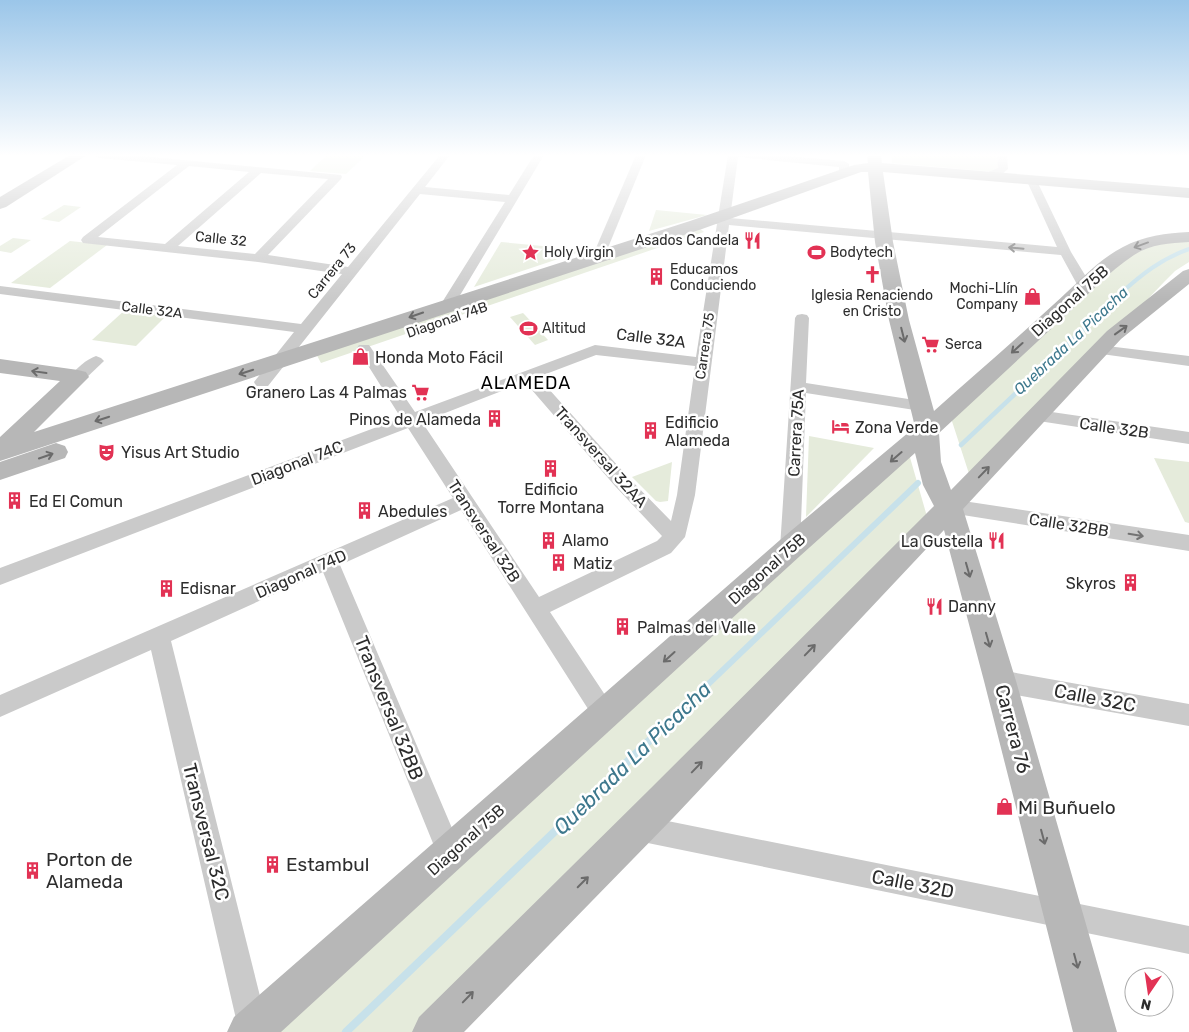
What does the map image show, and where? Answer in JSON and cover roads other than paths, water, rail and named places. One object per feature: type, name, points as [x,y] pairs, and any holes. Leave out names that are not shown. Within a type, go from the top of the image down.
[{"type":"street","points":[[87,240],[135,203]]},
{"type":"street","points":[[167,249],[220,203]]},
{"type":"street","points":[[258,258],[311,203]]},
{"type":"street","name":"Carrera 73","points":[[262,382],[405,203]]},
{"type":"street","points":[[448,304],[509,203]]},
{"type":"street","points":[[600,255],[621,203]]},
{"type":"street","name":"Carrera 75","points":[[675,537],[682,517],[686,495],[702,362],[730,221],[731,203]]},
{"type":"street","name":"Diagonal 74B","points":[[0,471],[364,348],[777,203]]},
{"type":"street","name":"Diagonal 74B","points":[[0,451],[600,255],[730,221],[777,203]]},
{"type":"street","name":"Carrera 76","points":[[880,203],[899,320],[928,433],[950,497],[1095,1032]]},
{"type":"street","points":[[1042,203],[1065,252],[1084,285]]},
{"type":"street","points":[[730,221],[1065,252]]},
{"type":"street","name":"Diagonal 75B","points":[[251,1030],[790,548],[928,433],[1062,308],[1084,285],[1128,251],[1144,244],[1167,238],[1189,237]]},
{"type":"street","name":"Calle 32","points":[[87,240],[258,258],[351,271]]},
{"type":"street","points":[[434,1032],[638,828],[950,497],[1038,416],[1114,335],[1189,275]]},
{"type":"street","name":"Calle 32A","points":[[0,290],[304,329]]},
{"type":"street","name":"Carrera 75A","points":[[790,548],[802,318]]},
{"type":"street","name":"Transversal 32B","points":[[364,348],[605,715]]},
{"type":"street","name":"Calle 32A","points":[[594,350],[702,362]]},
{"type":"street","name":"Diagonal 74C","points":[[0,577],[594,350]]},
{"type":"street","points":[[1099,350],[1189,361]]},
{"type":"street","points":[[0,451],[96,360]]},
{"type":"street","points":[[0,366],[78,377]]},
{"type":"street","name":"Transversal 32AA","points":[[528,376],[675,537]]},
{"type":"street","points":[[798,387],[928,433]]},
{"type":"street","name":"Calle 32B","points":[[1038,416],[1189,438]]},
{"type":"street","name":"Calle 32BB","points":[[950,497],[1189,543]]},
{"type":"street","name":"Diagonal 74D","points":[[0,706],[464,501]]},
{"type":"street","points":[[536,609],[664,548],[675,537]]},
{"type":"street","name":"Transversal 32BB","points":[[329,562],[450,854]]},
{"type":"street","name":"Transversal 32C","points":[[159,636],[251,1030]]},
{"type":"street","name":"Calle 32C","points":[[1000,681],[1189,715]]},
{"type":"street","name":"Calle 32D","points":[[638,828],[1189,940]]},
{"type":"waterway","name":"Quebrada La Picacha","points":[[1120,294],[1152,268],[1170,257],[1189,249]]},
{"type":"waterway","name":"Quebrada La Picacha","points":[[961,445],[1122,293]]},
{"type":"waterway","name":"Quebrada La Picacha","points":[[674,717],[918,483]]},
{"type":"waterway","name":"Quebrada La Picacha","points":[[346,1032],[675,716]]},
{"type":"place","name":"Asados Candela","points":[[753,240]]},
{"type":"place","name":"Holy Virgin","points":[[530,252]]},
{"type":"place","name":"Bodytech","points":[[816,252]]},
{"type":"place","name":"Iglesia Renaciendo en Cristo","points":[[872,275]]},
{"type":"place","name":"Educamos Conduciendo","points":[[656,277]]},
{"type":"place","name":"Mochi-Llín Company","points":[[1032,296]]},
{"type":"place","name":"Altitud","points":[[528,328]]},
{"type":"place","name":"Serca","points":[[931,344]]},
{"type":"place","name":"Honda Moto Fácil","points":[[361,357]]},
{"type":"place","name":"Granero Las 4 Palmas","points":[[421,392]]},
{"type":"place","name":"Pinos de Alameda","points":[[495,419]]},
{"type":"place","name":"Zona Verde","points":[[841,427]]},
{"type":"place","name":"Edificio Alameda","points":[[651,431]]},
{"type":"place","name":"Yisus Art Studio","points":[[107,452]]},
{"type":"place","name":"Edificio Torre Montana","points":[[551,468]]},
{"type":"place","name":"Ed El Comun","points":[[15,501]]},
{"type":"place","name":"Abedules","points":[[364,511]]},
{"type":"place","name":"Alamo","points":[[548,540]]},
{"type":"place","name":"La Gustella","points":[[997,541]]},
{"type":"place","name":"Matiz","points":[[559,563]]},
{"type":"place","name":"Skyros","points":[[1130,583]]},
{"type":"place","name":"Edisnar","points":[[166,588]]},
{"type":"place","name":"Danny","points":[[934,606]]},
{"type":"place","name":"Palmas del Valle","points":[[623,627]]},
{"type":"place","name":"Mi Buñuelo","points":[[1004,807]]},
{"type":"place","name":"Estambul","points":[[272,864]]},
{"type":"place","name":"Porton de Alameda","points":[[32,870]]},
{"type":"district","name":"ALAMEDA","points":[[526,383]]}]
